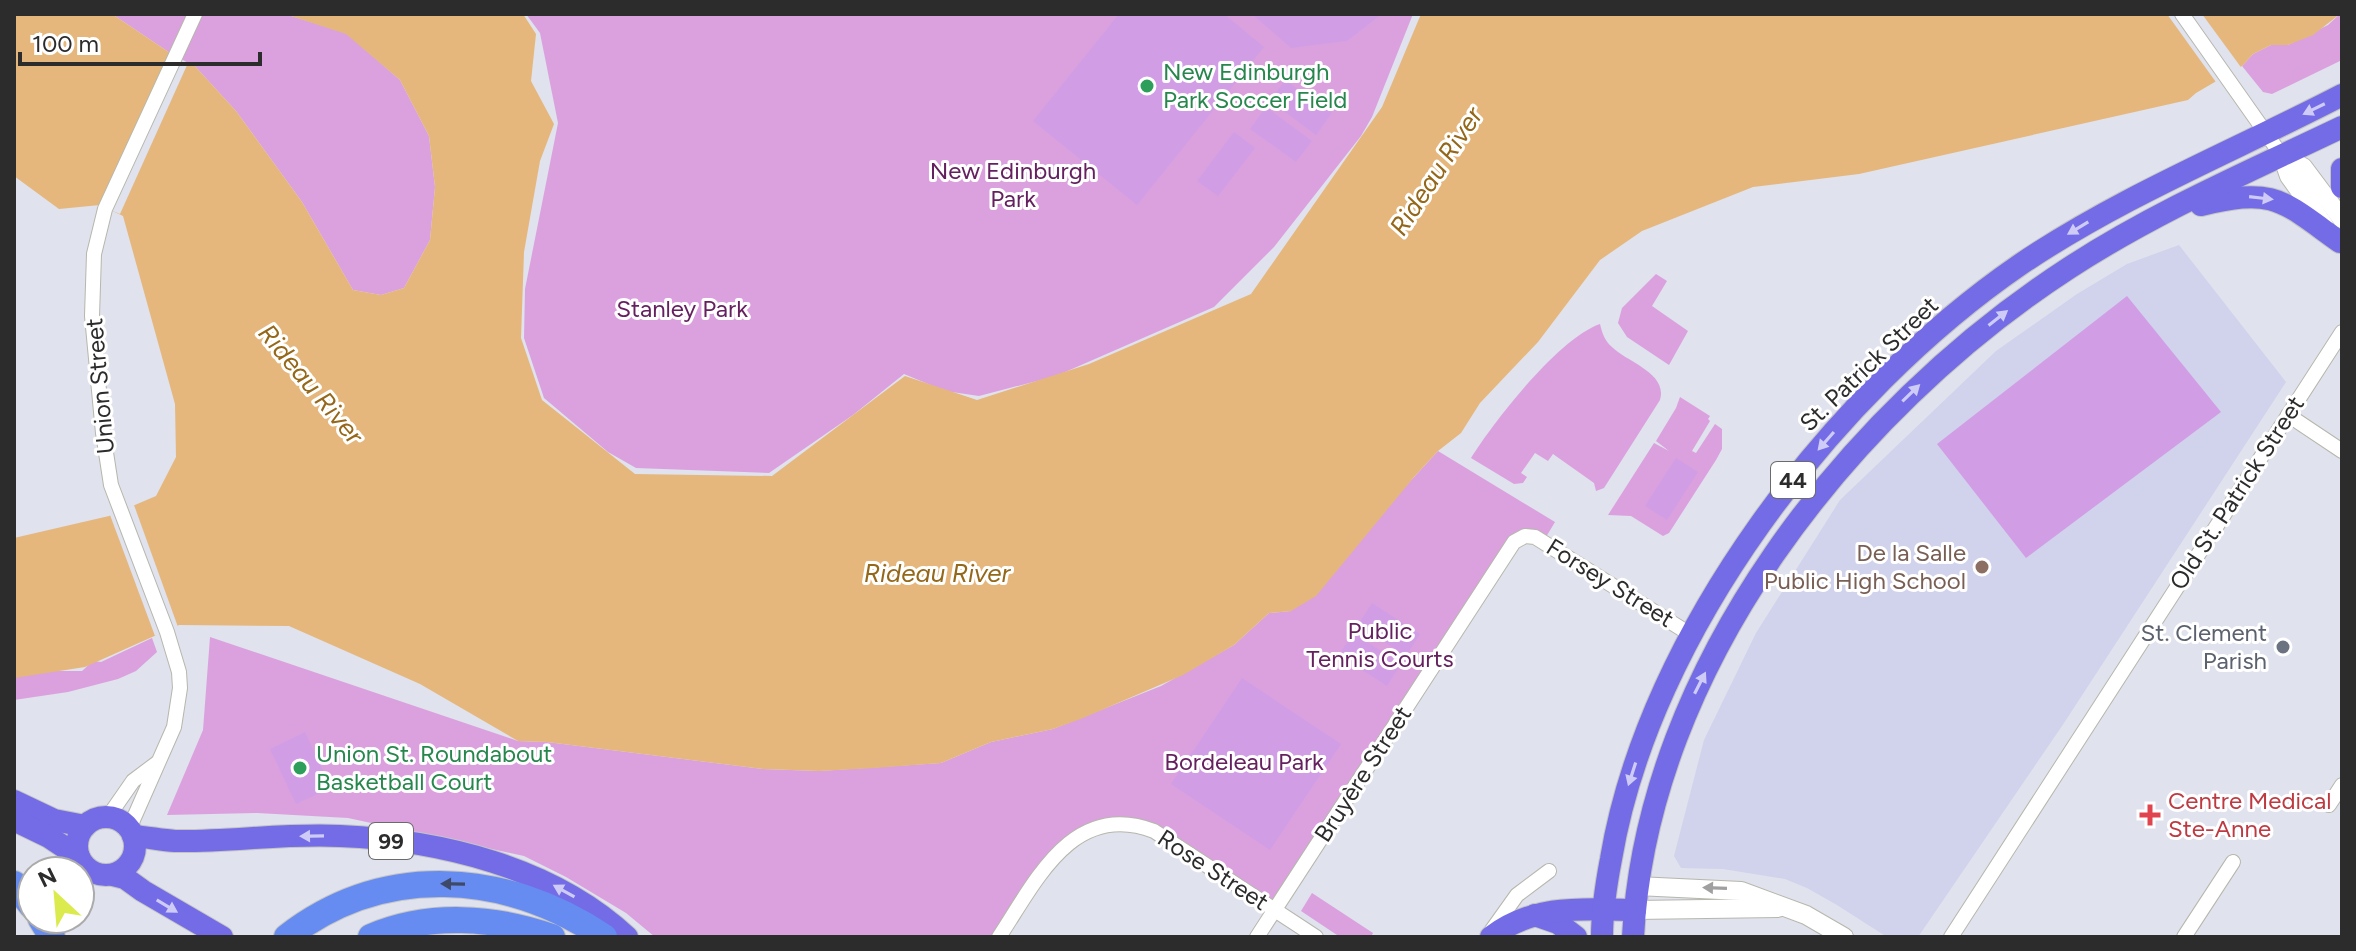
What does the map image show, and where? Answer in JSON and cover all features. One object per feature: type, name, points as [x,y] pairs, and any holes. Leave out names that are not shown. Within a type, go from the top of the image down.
[{"type":"highway","points":[[289,935],[336,908],[382,892],[458,884],[500,889],[537,900],[580,921],[604,937]]},
{"type":"highway","points":[[371,937],[400,927],[445,920],[471,920],[520,927],[552,937]]},
{"type":"main road","name":"St. Patrick Street","points":[[1602,937],[1606,885],[1619,815],[1659,701],[1741,552],[1810,459],[1856,407],[1946,322],[2019,266],[2085,223],[2146,190],[2342,95]]},
{"type":"main road","name":"St. Patrick Street","points":[[1633,937],[1637,886],[1659,784],[1695,693],[1764,571],[1815,499],[1878,427],[1966,344],[2057,276],[2157,216],[2342,127]]},
{"type":"main road","points":[[2342,169],[2342,187]]},
{"type":"main road","points":[[2157,216],[2232,198],[2262,197],[2286,204],[2341,243]]},
{"type":"main road","points":[[14,801],[54,820],[85,826]]},
{"type":"main road","points":[[79,855],[77,844],[85,826],[108,817],[123,823],[131,832],[133,857],[125,868],[113,875]]},
{"type":"main road","points":[[14,820],[49,837],[76,855]]},
{"type":"main road","name":"99","points":[[131,832],[175,841],[339,836],[395,841],[437,849],[538,878],[578,899],[627,937]]},
{"type":"main road","points":[[96,873],[125,878],[222,937]]},
{"type":"main road","points":[[1606,885],[1637,886]]},
{"type":"main road","points":[[1489,937],[1534,914],[1563,909],[1635,910]]},
{"type":"main road","points":[[1534,914],[1558,923],[1576,937]]},
{"type":"street","name":"Union Street","points":[[131,832],[174,727],[180,688],[179,672],[111,485],[92,316],[94,254],[105,209],[195,14]]},
{"type":"street","points":[[2182,14],[2266,132],[2282,156],[2289,176],[2318,218],[2341,243]]},
{"type":"street","points":[[2282,156],[2303,167],[2342,219]]},
{"type":"street","name":"Old St. Patrick Street","points":[[1951,937],[2342,332]]},
{"type":"street","points":[[2288,415],[2342,451]]},
{"type":"street","name":"Forsey Street","points":[[1525,536],[1535,537],[1693,636]]},
{"type":"street","name":"Bruyère Street","points":[[1257,937],[1500,562],[1514,542],[1525,536]]},
{"type":"street","name":"Union Street","points":[[108,817],[133,781],[158,763]]},
{"type":"street","points":[[2329,805],[2342,785]]},
{"type":"street","name":"Rose Street","points":[[999,937],[1053,857],[1079,835],[1102,825],[1133,824],[1154,831],[1316,937]]},
{"type":"street","points":[[2184,937],[2233,862]]},
{"type":"street","points":[[1489,937],[1517,895],[1549,871]]},
{"type":"street","points":[[1637,886],[1726,888],[1755,895],[1789,908],[1844,937]]},
{"type":"street","points":[[1635,910],[1789,908]]},
{"type":"shaded area","name":"De la Salle Public High School","points":[[2179,245],[2286,382],[2064,723],[1918,937],[1887,937],[1837,905],[1785,879],[1723,869],[1681,868],[1674,856],[1704,740],[1756,633],[1840,500],[1996,351],[2077,294],[2127,264]]},
{"type":"green space","points":[[112,14],[285,14],[346,33],[400,80],[429,136],[435,187],[430,240],[404,288],[381,295],[353,290],[302,202],[236,111],[193,64],[187,64]]},
{"type":"green space","points":[[526,14],[1413,14],[1372,117],[1361,136],[1274,247],[1214,307],[1056,376],[979,396],[945,391],[904,374],[853,415],[769,473],[636,468],[608,452],[544,398],[524,338],[525,289],[558,123],[540,33]]},
{"type":"green space","name":"New Edinburgh Park Soccer Field","points":[[1119,14],[1224,14],[1264,47],[1137,205],[1033,121]]},
{"type":"green space","points":[[1252,14],[1382,14],[1347,41],[1291,48]]},
{"type":"green space","points":[[2340,14],[2342,60],[2272,94],[2263,92],[2242,66],[2253,54],[2271,45],[2288,45],[2328,25]]},
{"type":"green space","points":[[1285,80],[1332,113],[1316,135],[1270,101]]},
{"type":"green space","points":[[1266,107],[1312,141],[1296,162],[1250,129]]},
{"type":"green space","points":[[1234,132],[1255,148],[1218,196],[1197,181]]},
{"type":"green space","points":[[1656,274],[1667,281],[1652,306],[1688,331],[1669,365],[1627,337],[1618,323],[1622,308]]},
{"type":"green space","points":[[2127,296],[2221,412],[2026,558],[1937,444]]},
{"type":"green space","points":[[1600,324],[1610,345],[1652,375],[1661,391],[1660,400],[1604,488],[1596,491],[1594,483],[1553,454],[1548,461],[1535,453],[1521,473],[1527,477],[1523,483],[1514,484],[1471,458],[1511,403],[1547,363],[1584,332]]},
{"type":"green space","points":[[1680,397],[1710,416],[1692,451],[1696,453],[1715,424],[1722,429],[1722,449],[1669,533],[1663,536],[1631,516],[1608,515],[1654,443],[1669,451],[1656,441]]},
{"type":"green space","name":"Bordeleau Park","points":[[1438,451],[1555,522],[1543,542],[1525,536],[1275,909],[1144,827],[1079,836],[999,937],[655,937],[626,913],[524,856],[348,818],[257,813],[167,815],[203,730],[210,637],[518,741],[763,769],[819,771],[941,763],[991,742],[1053,729],[1161,686],[1234,645],[1269,613],[1291,611]]},
{"type":"green space","points":[[1676,458],[1698,472],[1667,520],[1645,506]]},
{"type":"green space","points":[[1372,603],[1420,634],[1406,656],[1358,625]]},
{"type":"green space","points":[[1353,633],[1401,664],[1387,686],[1339,655]]},
{"type":"green space","points":[[152,638],[157,652],[136,671],[68,692],[14,700],[14,677],[52,671],[82,671],[93,661],[101,662]]},
{"type":"green space","points":[[1242,678],[1341,744],[1270,850],[1171,784]]},
{"type":"green space","name":"Union St. Roundabout Basketball Court","points":[[305,732],[331,788],[296,804],[270,749]]},
{"type":"green space","points":[[1312,893],[1373,933],[1371,937],[1340,937],[1301,911]]},
{"type":"water","name":"Rideau River","points":[[14,14],[112,14],[187,64],[193,64],[236,111],[302,202],[353,290],[381,295],[404,288],[430,240],[435,187],[429,136],[400,80],[346,34],[285,14],[523,14],[536,34],[531,81],[554,124],[540,161],[524,252],[521,338],[542,400],[635,474],[772,476],[905,376],[977,400],[1089,364],[1251,294],[1382,107],[1421,14],[2340,14],[2313,35],[2288,45],[2271,45],[2253,54],[2242,66],[2188,100],[1859,174],[1753,187],[1642,231],[1600,260],[1538,342],[1480,403],[1461,433],[1438,451],[1414,477],[1316,596],[1291,611],[1269,613],[1234,645],[1183,675],[1053,729],[991,742],[941,763],[819,771],[763,769],[518,741],[420,684],[289,626],[179,625],[85,667],[14,678],[14,538],[109,516],[156,496],[176,457],[175,404],[123,216],[100,205],[59,209],[14,176]]},
{"type":"pier","points":[[2167,14],[2202,14],[2243,70],[2218,85]]},
{"type":"pier","points":[[170,52],[188,63],[120,214],[100,206]]},
{"type":"pier","points":[[134,505],[178,627],[155,636],[110,515]]},
{"type":"place","name":"New Edinburgh Park Soccer Field","points":[[1147,86]]},
{"type":"place","name":"De la Salle Public High School","points":[[1982,567]]},
{"type":"place","name":"St. Clement Parish","points":[[2283,647]]},
{"type":"place","name":"Union St. Roundabout Basketball Court","points":[[300,768]]},
{"type":"place","name":"Centre Medical Ste-Anne","points":[[2150,815]]},
{"type":"park label","name":"New Edinburgh Park","points":[[1013,185]]},
{"type":"park label","name":"Stanley Park","points":[[682,309]]},
{"type":"park label","name":"Public Tennis Courts","points":[[1380,645]]}]
